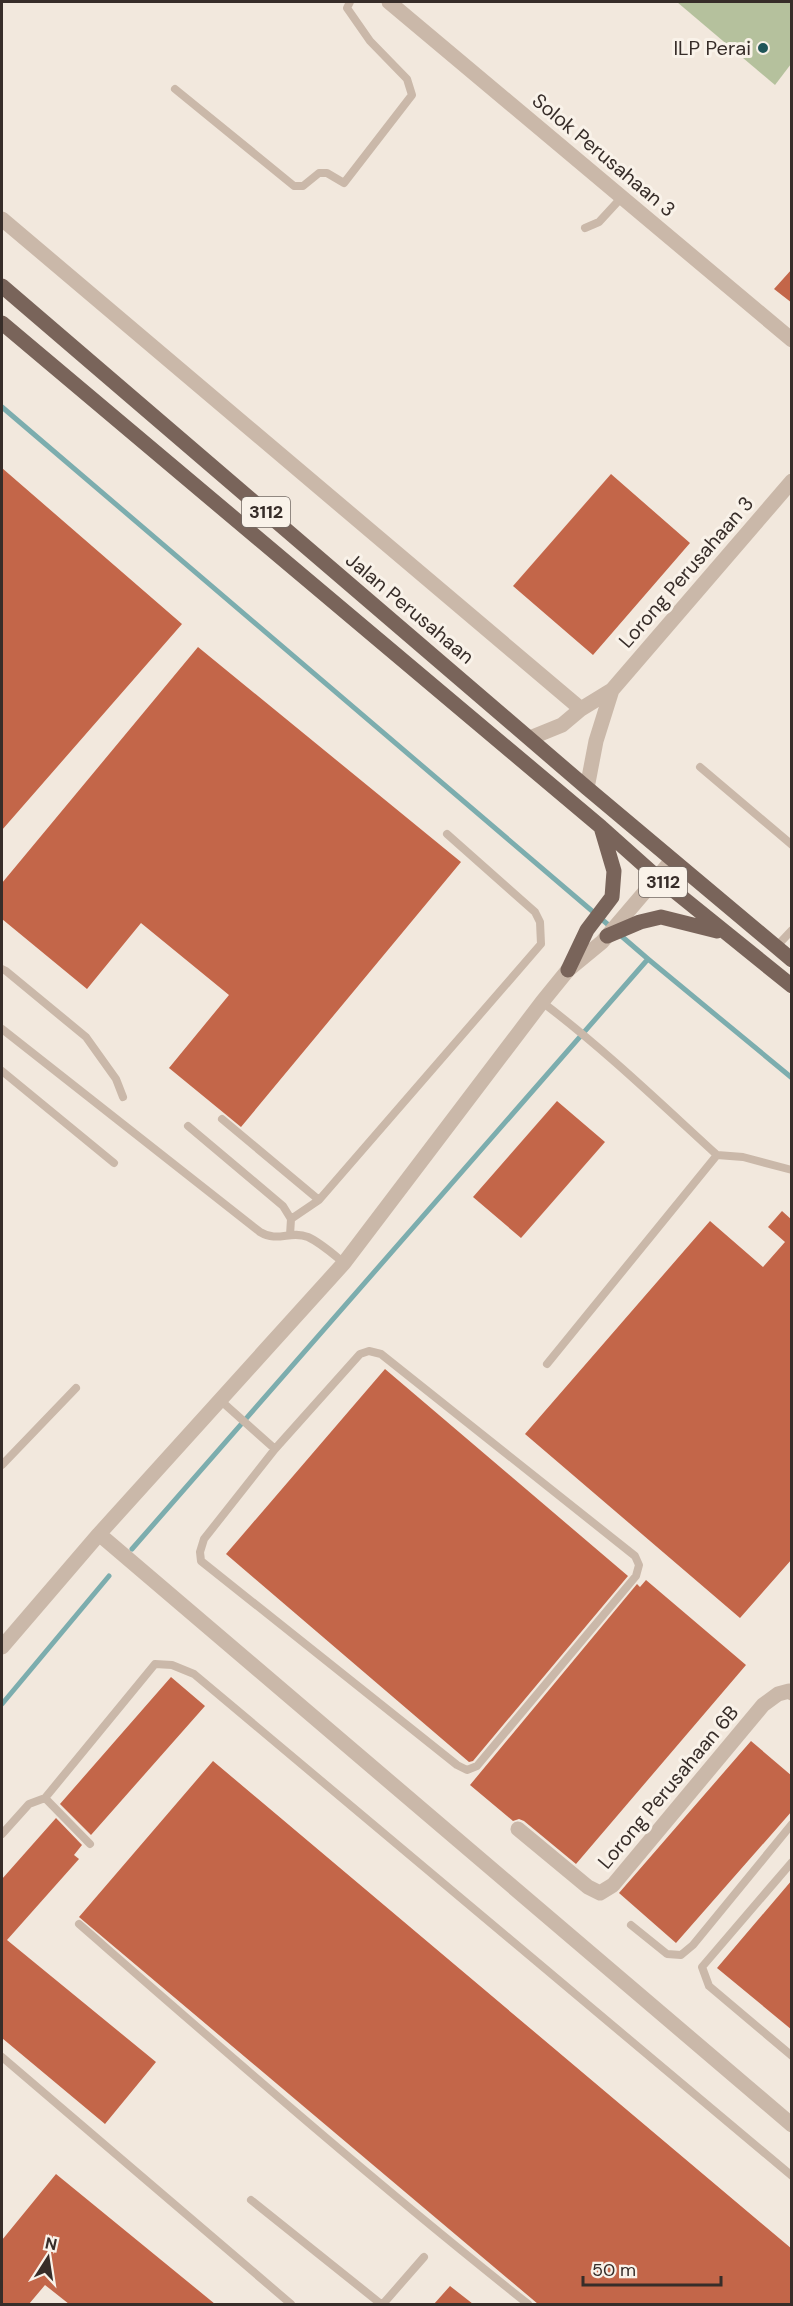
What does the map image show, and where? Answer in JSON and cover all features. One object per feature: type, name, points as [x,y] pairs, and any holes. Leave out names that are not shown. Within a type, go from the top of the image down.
[{"type":"main road","name":"Jalan Perusahaan","points":[[2,286],[587,788],[792,960]]},
{"type":"main road","name":"3112","points":[[2,323],[601,827],[657,877],[792,986]]},
{"type":"main road","points":[[568,970],[587,930],[612,897],[614,871],[601,827]]},
{"type":"main road","points":[[604,939],[640,922],[661,917],[685,921],[726,934]]},
{"type":"street","name":"Solok Perusahaan 3","points":[[389,2],[792,340]]},
{"type":"street","points":[[2,219],[581,709]]},
{"type":"street","name":"Lorong Perusahaan 3","points":[[530,738],[562,725],[581,709],[612,690],[792,481]]},
{"type":"street","name":"Lorong Perusahaan 3","points":[[587,788],[596,741],[612,690]]},
{"type":"street","points":[[2,1647],[99,1534],[344,1263],[568,970],[604,939],[672,860]]},
{"type":"street","points":[[99,1534],[792,2124]]},
{"type":"street","name":"Lorong Perusahaan 6B","points":[[518,1829],[588,1887],[600,1893],[613,1886],[763,1705],[778,1694],[789,1691],[792,1693]]},
{"type":"lane","points":[[175,89],[294,186],[303,186],[319,173],[327,173],[344,183],[412,95],[407,78],[370,41],[347,8],[350,2]]},
{"type":"lane","points":[[585,228],[599,222],[622,197]]},
{"type":"lane","points":[[700,767],[792,845]]},
{"type":"lane","points":[[291,1219],[319,1200],[541,944],[540,922],[535,912],[447,834]]},
{"type":"lane","points":[[776,947],[792,930]]},
{"type":"lane","points":[[2,969],[86,1038],[116,1079],[123,1097]]},
{"type":"lane","points":[[542,1002],[623,1069],[717,1155],[742,1156],[792,1170]]},
{"type":"lane","points":[[2,1029],[260,1232],[270,1238],[290,1235],[307,1237],[344,1263]]},
{"type":"lane","points":[[2,1071],[114,1162]]},
{"type":"lane","points":[[222,1119],[319,1200]]},
{"type":"lane","points":[[188,1126],[283,1206],[291,1219],[290,1235]]},
{"type":"lane","points":[[547,1364],[717,1155]]},
{"type":"lane","points":[[369,1351],[381,1354],[635,1556],[639,1565],[636,1576],[477,1766],[467,1770],[457,1765],[201,1561],[200,1552],[204,1539],[275,1449],[360,1354],[369,1351]]},
{"type":"lane","points":[[2,1465],[76,1388]]},
{"type":"lane","points":[[220,1400],[275,1449]]},
{"type":"lane","points":[[2,1834],[29,1804],[45,1798],[155,1665],[172,1665],[194,1674],[792,2176]]},
{"type":"lane","points":[[45,1798],[90,1844]]},
{"type":"lane","points":[[631,1925],[667,1954],[681,1956],[792,1824]]},
{"type":"lane","points":[[792,1862],[702,1967],[709,1986],[792,2056]]},
{"type":"lane","points":[[79,1924],[267,2088],[528,2304]]},
{"type":"lane","points":[[2,2057],[291,2304]]},
{"type":"lane","points":[[251,2200],[382,2304],[424,2257]]},
{"type":"green space","name":"ILP Perai","points":[[677,2],[791,2],[791,64],[775,85]]},
{"type":"building","points":[[792,269],[792,303],[774,289]]},
{"type":"building","points":[[2,468],[182,624],[2,830]]},
{"type":"building","points":[[611,474],[690,543],[593,655],[513,586]]},
{"type":"building","points":[[198,647],[461,862],[241,1127],[169,1068],[229,995],[141,923],[87,989],[2,919],[2,883]]},
{"type":"building","points":[[557,1101],[605,1142],[521,1238],[473,1197]]},
{"type":"building","points":[[782,1211],[792,1220],[792,1559],[740,1618],[525,1434],[710,1221],[763,1267],[785,1242],[768,1227]]},
{"type":"building","points":[[385,1369],[628,1576],[473,1761],[469,1762],[226,1554]]},
{"type":"building","points":[[646,1580],[746,1665],[576,1864],[524,1821],[519,1819],[513,1821],[470,1785],[637,1584],[640,1587]]},
{"type":"building","points":[[171,1677],[205,1706],[91,1835],[60,1804]]},
{"type":"building","points":[[751,1741],[792,1776],[792,1811],[676,1943],[619,1893]]},
{"type":"building","points":[[213,1761],[792,2249],[792,2304],[538,2304],[79,1917]]},
{"type":"building","points":[[56,1818],[82,1845],[74,1855],[79,1859],[7,1940],[156,2062],[105,2124],[2,2038],[2,1879]]},
{"type":"building","points":[[792,1880],[792,2030],[717,1968]]},
{"type":"building","points":[[56,2174],[215,2304],[69,2304],[45,2285],[29,2304],[2,2304],[2,2240]]},
{"type":"building","points":[[450,2286],[473,2304],[434,2304]]},
{"type":"waterway","points":[[2,407],[612,928]]},
{"type":"waterway","points":[[619,934],[648,959]]},
{"type":"waterway","points":[[132,1549],[648,959],[792,1078]]},
{"type":"waterway","points":[[2,1704],[109,1576]]},
{"type":"place","name":"ILP Perai","points":[[763,48]]}]
